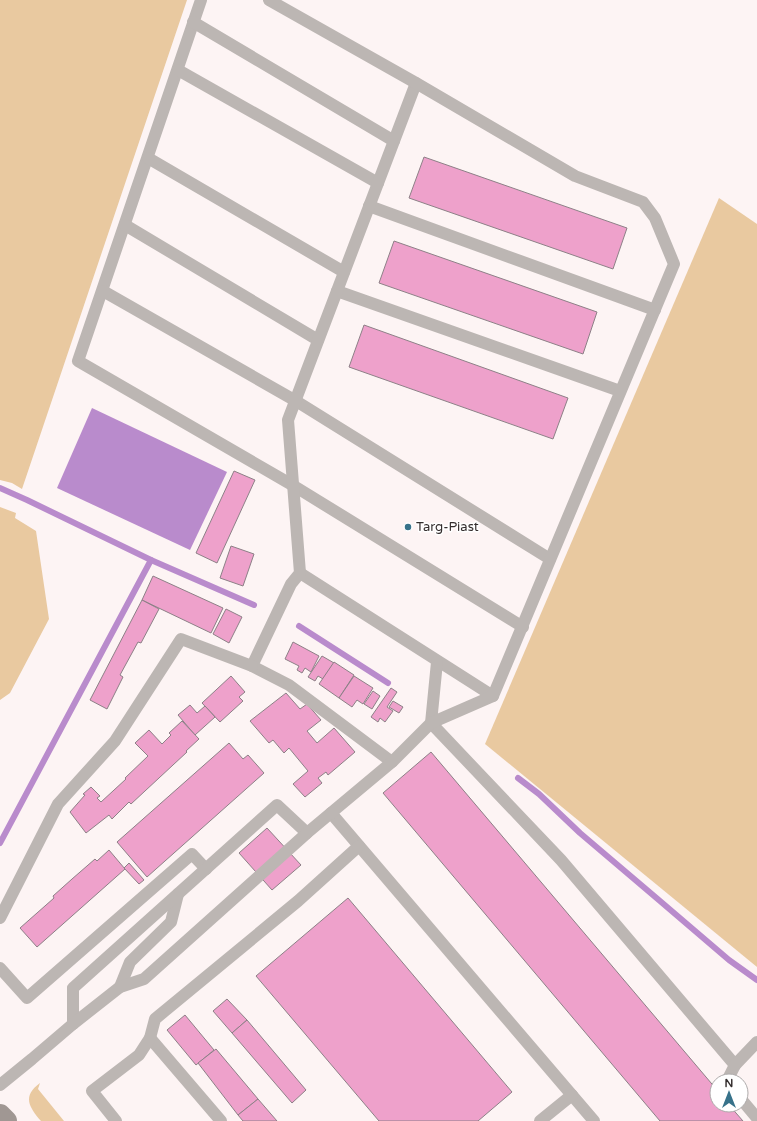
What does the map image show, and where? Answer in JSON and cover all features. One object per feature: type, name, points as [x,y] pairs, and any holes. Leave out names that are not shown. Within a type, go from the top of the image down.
[{"type":"main road","points":[[0,1114],[6,1121]]},
{"type":"lane","points":[[201,0],[78,361],[294,486],[523,627]]},
{"type":"lane","points":[[0,1085],[120,987],[144,979],[307,833],[392,762],[431,723],[493,696],[674,264],[655,218],[642,202],[575,176],[416,83],[269,0]]},
{"type":"lane","points":[[194,22],[394,140]]},
{"type":"lane","points":[[178,70],[378,183]]},
{"type":"lane","points":[[252,666],[291,584],[300,573],[288,420],[416,83]]},
{"type":"lane","points":[[148,158],[344,272]]},
{"type":"lane","points":[[369,206],[655,310]]},
{"type":"lane","points":[[125,225],[318,340]]},
{"type":"lane","points":[[103,291],[296,401],[550,559]]},
{"type":"lane","points":[[337,291],[620,391]]},
{"type":"lane","points":[[300,573],[437,662],[493,696]]},
{"type":"lane","points":[[0,918],[58,804],[115,741],[181,639],[252,666],[288,685],[392,762]]},
{"type":"lane","points":[[437,662],[431,723],[561,860],[735,1065]]},
{"type":"lane","points":[[73,1024],[73,988],[277,805],[307,833]]},
{"type":"lane","points":[[330,813],[594,1121]]},
{"type":"lane","points":[[116,1121],[92,1091],[139,1054],[150,1038],[155,1019],[298,901],[359,846]]},
{"type":"lane","points":[[0,968],[27,998],[192,854],[206,869]]},
{"type":"lane","points":[[120,987],[130,962],[171,922],[178,894]]},
{"type":"lane","points":[[150,1038],[221,1121]]},
{"type":"lane","points":[[731,1073],[735,1065],[757,1042]]},
{"type":"lane","points":[[540,1121],[572,1094]]},
{"type":"lane","points":[[749,1108],[757,1118]]},
{"type":"shaded area","points":[[0,0],[187,0],[22,489],[12,483],[0,480]]},
{"type":"shaded area","points":[[719,198],[757,224],[757,967],[485,744]]},
{"type":"shaded area","points":[[92,408],[227,472],[190,550],[57,488]]},
{"type":"shaded area","points":[[0,507],[16,513],[15,518],[36,531],[49,619],[10,693],[0,700]]},
{"type":"shaded area","points":[[40,1083],[38,1089],[64,1121],[41,1121],[33,1111],[29,1102],[29,1097],[34,1088]]},
{"type":"building","points":[[424,157],[627,228],[613,269],[409,198]]},
{"type":"building","points":[[394,241],[597,312],[583,354],[379,283]]},
{"type":"building","points":[[364,325],[568,398],[553,439],[349,367]]},
{"type":"building","points":[[234,471],[255,480],[217,563],[196,553]]},
{"type":"building","points":[[231,546],[254,554],[243,586],[220,578]]},
{"type":"building","points":[[153,576],[223,608],[211,633],[142,600]]},
{"type":"building","points":[[142,600],[159,609],[141,643],[138,642],[120,675],[123,677],[107,709],[90,700]]},
{"type":"building","points":[[226,609],[242,617],[229,643],[213,634]]},
{"type":"building","points":[[293,642],[319,656],[311,672],[305,668],[302,673],[297,670],[299,666],[285,659]]},
{"type":"building","points":[[322,656],[334,663],[323,679],[318,676],[315,681],[308,677]]},
{"type":"building","points":[[334,662],[354,675],[339,698],[319,684]]},
{"type":"building","points":[[231,676],[245,692],[239,697],[243,701],[220,722],[202,703]]},
{"type":"building","points":[[354,676],[373,688],[363,704],[357,700],[352,707],[339,698]]},
{"type":"building","points":[[391,688],[397,692],[387,707],[393,711],[385,722],[380,718],[378,722],[371,717]]},
{"type":"building","points":[[373,691],[380,696],[372,709],[364,704]]},
{"type":"building","points":[[286,693],[300,709],[307,704],[321,720],[307,731],[317,743],[334,728],[355,752],[328,775],[326,772],[318,778],[322,783],[305,797],[293,784],[308,771],[289,748],[284,753],[273,740],[269,743],[250,721]]},
{"type":"building","points":[[393,701],[403,707],[399,713],[389,707]]},
{"type":"building","points":[[190,705],[197,713],[205,706],[215,717],[195,735],[178,715]]},
{"type":"building","points":[[182,721],[199,739],[131,804],[129,802],[112,819],[109,815],[86,833],[70,812],[85,795],[83,794],[91,787],[100,796],[97,798],[101,802],[148,756],[135,743],[149,730],[162,744],[171,735],[169,733]]},
{"type":"building","points":[[229,743],[243,759],[248,755],[264,773],[147,877],[117,842]]},
{"type":"building","points":[[431,752],[709,1081],[709,1113],[736,1113],[743,1121],[660,1121],[383,793]]},
{"type":"building","points":[[267,828],[301,865],[272,890],[239,853]]},
{"type":"building","points":[[109,850],[125,869],[37,947],[20,928],[54,898],[53,896],[72,879],[95,859],[97,861]]},
{"type":"building","points":[[129,863],[144,880],[139,884],[124,868]]},
{"type":"building","points":[[348,898],[512,1092],[478,1121],[379,1121],[256,976]]},
{"type":"building","points":[[227,999],[247,1020],[232,1033],[213,1011]]},
{"type":"building","points":[[185,1015],[214,1050],[196,1065],[167,1030]]},
{"type":"building","points":[[247,1020],[306,1090],[292,1103],[232,1033]]},
{"type":"building","points":[[216,1049],[258,1099],[238,1115],[198,1063]]},
{"type":"building","points":[[258,1099],[277,1121],[243,1121],[238,1115]]},
{"type":"waterway","points":[[0,488],[151,560],[254,605]]},
{"type":"waterway","points":[[0,843],[151,560]]},
{"type":"waterway","points":[[299,626],[388,683]]},
{"type":"waterway","points":[[518,778],[539,794],[580,833],[729,960],[757,980]]},
{"type":"place","name":"Targ-Piast","points":[[408,527]]}]
